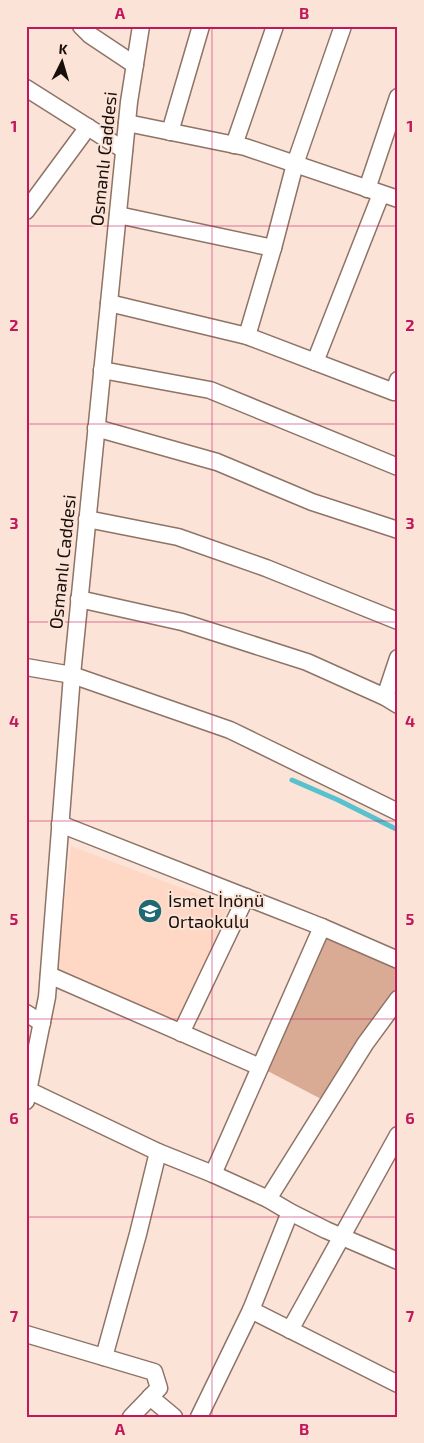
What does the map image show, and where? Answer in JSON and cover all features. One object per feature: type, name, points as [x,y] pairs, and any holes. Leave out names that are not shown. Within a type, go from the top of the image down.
[{"type":"street","points":[[81,26],[90,35],[135,65]]},
{"type":"street","name":"Osmanlı Caddesi","points":[[27,1096],[47,997],[79,599],[124,150],[141,26]]},
{"type":"street","points":[[170,132],[201,26]]},
{"type":"street","points":[[234,145],[275,26]]},
{"type":"street","points":[[247,336],[295,164],[343,26]]},
{"type":"street","points":[[26,88],[124,150]]},
{"type":"street","points":[[315,362],[374,191],[398,97]]},
{"type":"street","points":[[127,123],[234,145],[398,199]]},
{"type":"street","points":[[26,211],[88,127]]},
{"type":"street","points":[[118,215],[273,248]]},
{"type":"street","points":[[109,303],[247,336],[394,392],[398,380]]},
{"type":"street","points":[[102,370],[210,390],[398,467]]},
{"type":"street","points":[[96,428],[216,462],[312,502],[398,530]]},
{"type":"street","points":[[87,519],[178,537],[275,572],[398,621]]},
{"type":"street","points":[[79,599],[182,622],[298,659],[391,701],[398,658]]},
{"type":"street","points":[[26,667],[72,674],[230,730],[397,811]]},
{"type":"street","points":[[60,824],[322,927],[398,960]]},
{"type":"street","points":[[181,1033],[246,897]]},
{"type":"street","points":[[213,1174],[322,927]]},
{"type":"street","points":[[49,975],[260,1067]]},
{"type":"street","points":[[268,1198],[365,1044],[398,1000]]},
{"type":"street","points":[[26,1012],[42,1023]]},
{"type":"street","points":[[27,1096],[268,1198],[290,1212],[398,1261]]},
{"type":"street","points":[[290,1330],[398,1135]]},
{"type":"street","points":[[104,1357],[138,1234],[158,1152]]},
{"type":"street","points":[[199,1417],[251,1310],[290,1212]]},
{"type":"street","points":[[251,1310],[398,1384]]},
{"type":"street","points":[[26,1334],[154,1372],[160,1388],[131,1417]]},
{"type":"street","points":[[150,1397],[174,1417]]},
{"type":"shaded area","points":[[71,846],[229,906],[178,1025],[57,970]]},
{"type":"shaded area","points":[[325,932],[398,961],[398,1000],[325,1101],[260,1067]]},
{"type":"waterway","points":[[292,780],[338,800],[398,830]]},
{"type":"place","name":"İsmet İnönü Ortaokulu","points":[[150,911]]}]
